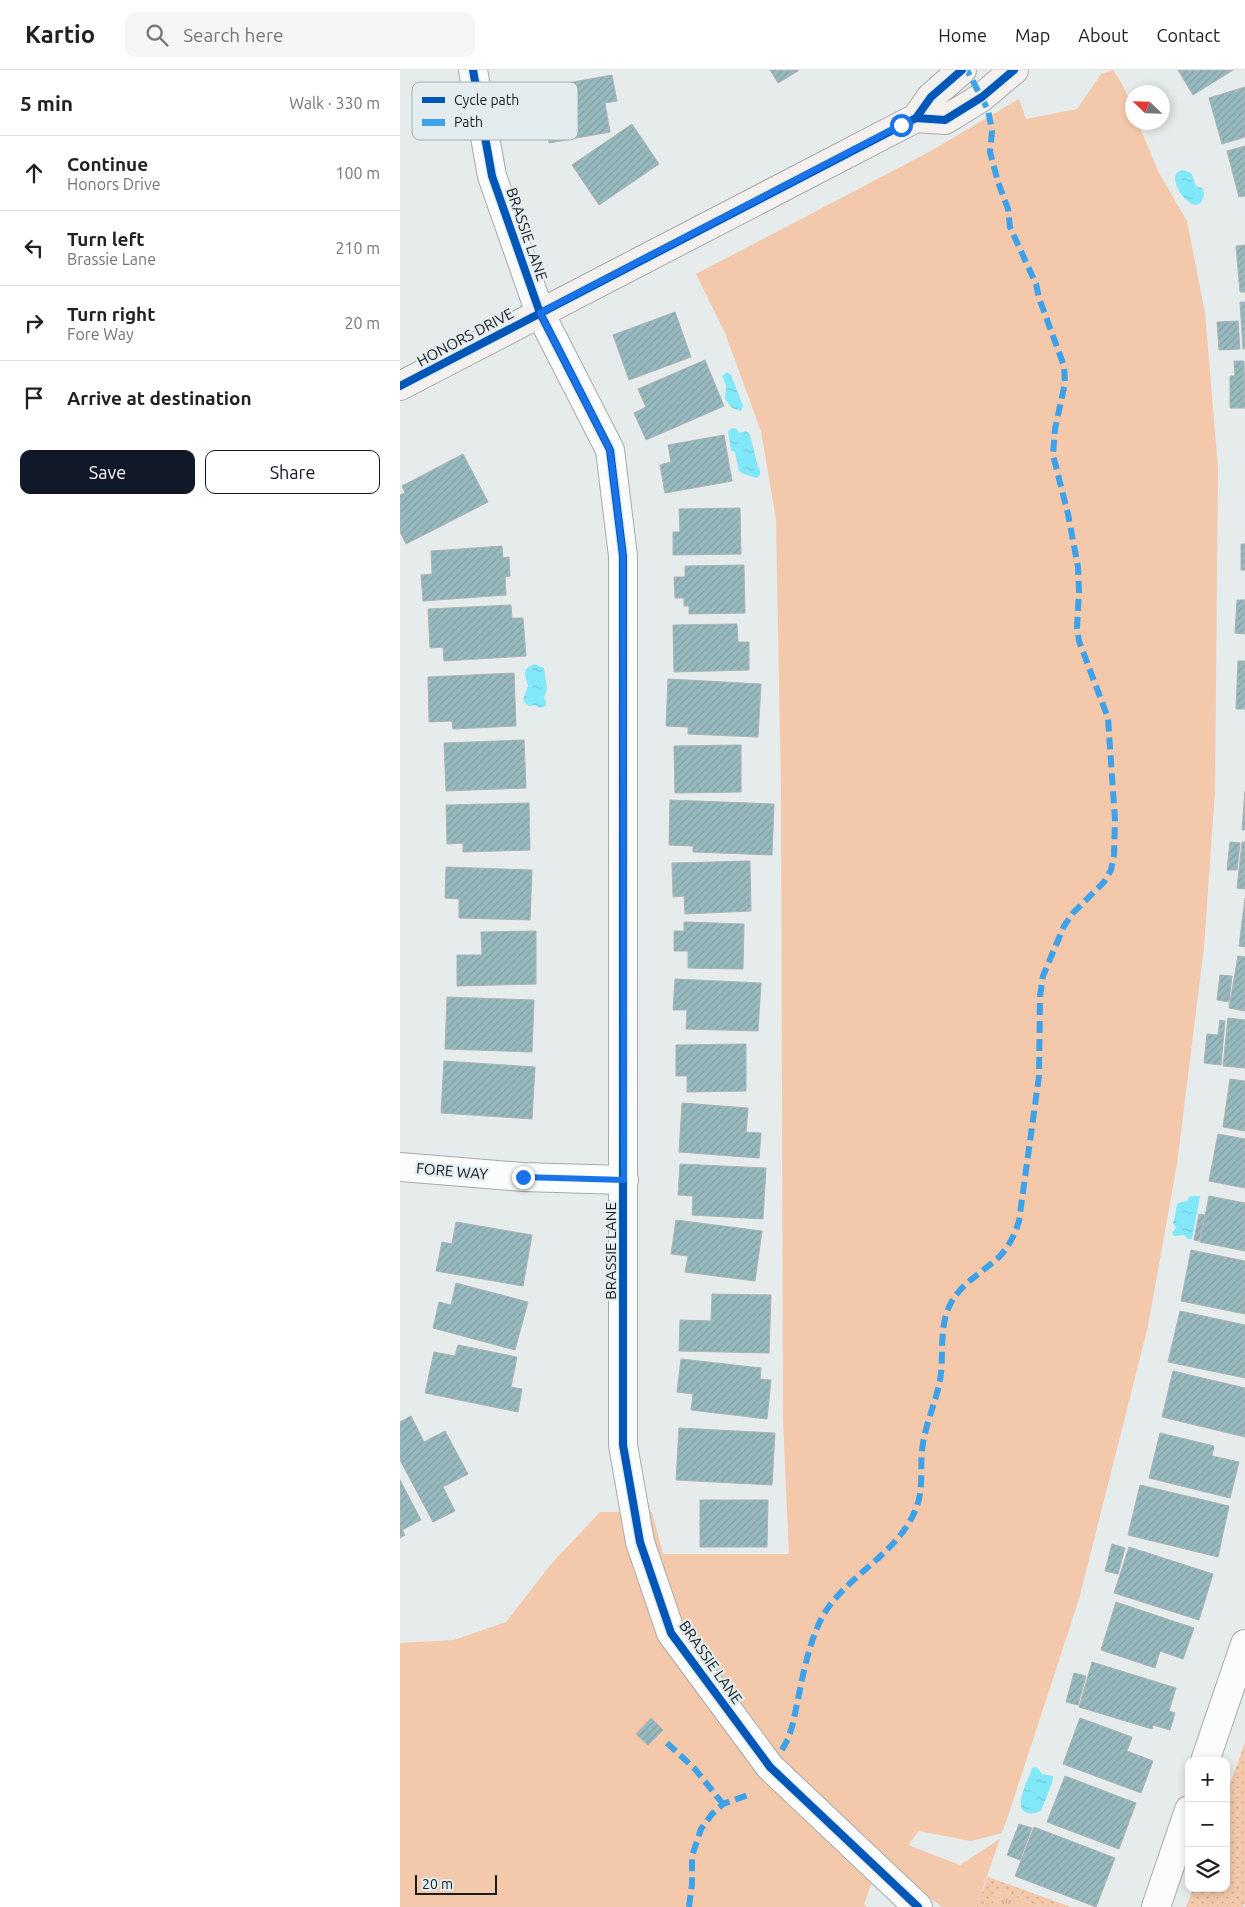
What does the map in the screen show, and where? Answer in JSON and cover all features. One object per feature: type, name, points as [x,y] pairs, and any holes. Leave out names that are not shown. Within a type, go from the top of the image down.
[{"type":"street","name":"HONORS DRIVE","points":[[400,386],[916,118],[931,97],[962,70]]},
{"type":"street","points":[[916,118],[945,120],[982,97],[1014,70]]},
{"type":"street","name":"BRASSIE LANE","points":[[486,140],[492,176],[540,313],[610,450],[623,556],[623,1445],[640,1542],[671,1633],[770,1767],[918,1907]]},
{"type":"street","name":"FORE WAY","points":[[400,1167],[523,1177],[624,1180]]},
{"type":"street","points":[[1207,1757],[1245,1644]]},
{"type":"street","points":[[1156,1907],[1185,1822]]},
{"type":"green space","points":[[1113,70],[1121,82],[1125,91],[1125,130],[1141,130],[1159,173],[1187,221],[1205,313],[1218,468],[1215,791],[1204,947],[1177,1164],[1148,1326],[1079,1599],[1002,1833],[971,1841],[919,1831],[908,1845],[960,1865],[1000,1839],[976,1907],[942,1907],[880,1860],[864,1904],[867,1907],[400,1907],[400,1643],[454,1640],[506,1622],[552,1563],[600,1512],[652,1512],[663,1554],[789,1554],[783,1420],[781,789],[776,519],[761,431],[725,333],[696,274],[929,152],[1019,99],[1026,119],[1077,109],[1101,74]]},
{"type":"green space","points":[[1245,1742],[1245,1903],[1243,1907],[1186,1907],[1192,1892],[1230,1892],[1230,1784]]},
{"type":"green space","points":[[988,1877],[1071,1907],[1040,1907],[998,1890],[991,1907],[976,1907]]},
{"type":"green space","points":[[998,1890],[1040,1907],[991,1907]]},
{"type":"water","points":[[1183,170],[1191,173],[1196,186],[1202,188],[1204,193],[1201,202],[1196,205],[1189,202],[1183,196],[1175,180],[1177,174]]},
{"type":"water","points":[[727,372],[731,375],[743,406],[741,411],[732,408],[725,399],[726,385],[722,376]]},
{"type":"water","points":[[732,428],[737,429],[739,433],[746,431],[750,435],[760,470],[760,475],[757,478],[739,471],[735,452],[731,450],[728,431]]},
{"type":"water","points":[[534,664],[544,668],[547,689],[544,698],[546,706],[543,707],[530,706],[523,700],[528,686],[525,675],[526,669]]},
{"type":"water","points":[[1200,1196],[1192,1239],[1188,1239],[1184,1235],[1174,1236],[1172,1233],[1176,1228],[1173,1223],[1178,1203],[1187,1201],[1189,1197]]},
{"type":"water","points":[[1037,1767],[1042,1774],[1053,1776],[1053,1780],[1041,1811],[1030,1813],[1022,1810],[1021,1800],[1032,1768]]},
{"type":"building","points":[[770,70],[798,70],[798,71],[778,83]]},
{"type":"building","points":[[1178,70],[1233,70],[1193,95]]},
{"type":"building","points":[[612,75],[617,101],[605,103],[610,132],[578,138],[578,82],[573,82]]},
{"type":"building","points":[[1245,87],[1245,137],[1222,144],[1209,98]]},
{"type":"building","points":[[632,124],[659,164],[599,205],[572,165]]},
{"type":"building","points":[[548,140],[566,140],[549,143]]},
{"type":"building","points":[[1245,146],[1245,196],[1239,197],[1227,151]]},
{"type":"building","points":[[1245,245],[1245,292],[1240,292],[1236,246]]},
{"type":"building","points":[[1240,302],[1245,302],[1245,349],[1243,349]]},
{"type":"building","points":[[675,312],[691,357],[629,380],[613,335]]},
{"type":"building","points":[[1238,321],[1240,349],[1219,350],[1217,322]]},
{"type":"building","points":[[705,360],[724,406],[646,440],[634,413],[646,407],[638,389]]},
{"type":"building","points":[[1234,361],[1244,361],[1245,408],[1230,408],[1230,376],[1235,376]]},
{"type":"building","points":[[724,435],[732,481],[665,493],[660,465],[671,462],[668,445]]},
{"type":"building","points":[[463,454],[488,502],[406,544],[400,532],[400,495],[405,493],[402,486]]},
{"type":"building","points":[[740,508],[741,554],[673,555],[673,532],[680,532],[679,509]]},
{"type":"building","points":[[1241,544],[1245,544],[1245,570],[1241,570]]},
{"type":"building","points":[[502,546],[503,558],[509,557],[510,576],[505,577],[506,595],[423,601],[421,575],[432,574],[431,551]]},
{"type":"building","points":[[744,565],[745,613],[689,614],[689,606],[684,606],[684,598],[675,598],[674,577],[685,577],[685,566]]},
{"type":"building","points":[[1237,600],[1245,600],[1245,634],[1235,633]]},
{"type":"building","points":[[511,605],[512,618],[523,618],[526,656],[444,661],[443,647],[430,648],[428,609]]},
{"type":"building","points":[[737,624],[738,642],[749,642],[749,670],[674,672],[673,625]]},
{"type":"building","points":[[1238,661],[1245,661],[1245,709],[1236,709]]},
{"type":"building","points":[[514,673],[516,726],[453,729],[452,721],[429,722],[428,677]]},
{"type":"building","points":[[668,679],[761,684],[758,737],[688,734],[688,727],[666,726]]},
{"type":"building","points":[[524,740],[526,788],[446,791],[444,743]]},
{"type":"building","points":[[741,745],[741,792],[675,793],[674,746]]},
{"type":"building","points":[[1245,791],[1245,830],[1242,830]]},
{"type":"building","points":[[670,800],[774,804],[772,855],[693,852],[693,846],[669,845]]},
{"type":"building","points":[[529,803],[530,850],[463,852],[463,843],[447,844],[446,805]]},
{"type":"building","points":[[1230,842],[1240,843],[1237,870],[1227,870]]},
{"type":"building","points":[[1242,842],[1245,842],[1245,889],[1237,888]]},
{"type":"building","points":[[750,861],[751,911],[685,914],[684,896],[673,897],[672,863]]},
{"type":"building","points":[[446,867],[532,870],[530,920],[459,918],[459,899],[445,898]]},
{"type":"building","points":[[1245,898],[1245,947],[1239,946]]},
{"type":"building","points":[[684,922],[744,924],[743,969],[688,968],[688,951],[674,951],[674,931],[684,931]]},
{"type":"building","points":[[536,931],[536,984],[457,986],[457,955],[482,955],[481,932]]},
{"type":"building","points":[[1238,956],[1245,957],[1245,1011],[1229,1008]]},
{"type":"building","points":[[1220,975],[1232,976],[1229,1002],[1217,1000]]},
{"type":"building","points":[[675,979],[761,983],[758,1031],[686,1029],[687,1010],[673,1010]]},
{"type":"building","points":[[447,997],[534,1000],[532,1052],[445,1049]]},
{"type":"building","points":[[1228,1018],[1245,1020],[1245,1068],[1223,1066]]},
{"type":"building","points":[[1220,1020],[1225,1021],[1221,1065],[1204,1063],[1207,1034],[1218,1035]]},
{"type":"building","points":[[746,1044],[746,1091],[687,1092],[687,1076],[676,1076],[676,1045]]},
{"type":"building","points":[[444,1061],[535,1067],[532,1119],[441,1113]]},
{"type":"building","points":[[1230,1079],[1245,1081],[1245,1131],[1223,1127]]},
{"type":"building","points":[[682,1103],[748,1108],[746,1132],[761,1133],[759,1158],[679,1152]]},
{"type":"building","points":[[1218,1134],[1245,1139],[1245,1188],[1209,1181]]},
{"type":"building","points":[[680,1164],[766,1168],[763,1219],[692,1215],[693,1196],[678,1195]]},
{"type":"building","points":[[1209,1196],[1245,1203],[1245,1251],[1200,1242]]},
{"type":"building","points":[[1199,1214],[1205,1215],[1199,1241],[1194,1240]]},
{"type":"building","points":[[676,1220],[762,1231],[755,1281],[685,1272],[688,1256],[671,1254]]},
{"type":"building","points":[[456,1222],[532,1235],[523,1286],[436,1271],[442,1242],[452,1244]]},
{"type":"building","points":[[1191,1250],[1245,1261],[1245,1314],[1181,1301]]},
{"type":"building","points":[[456,1283],[528,1302],[515,1350],[433,1328],[439,1302],[451,1305]]},
{"type":"building","points":[[712,1294],[771,1295],[769,1353],[679,1351],[680,1320],[711,1321]]},
{"type":"building","points":[[1180,1311],[1245,1325],[1245,1378],[1168,1362]]},
{"type":"building","points":[[458,1345],[517,1357],[511,1387],[522,1389],[518,1412],[425,1393],[434,1352],[455,1356]]},
{"type":"building","points":[[681,1359],[761,1368],[760,1379],[771,1380],[767,1419],[691,1410],[693,1394],[677,1392]]},
{"type":"building","points":[[1173,1371],[1245,1388],[1245,1437],[1162,1417]]},
{"type":"building","points":[[411,1416],[424,1442],[445,1431],[468,1474],[443,1487],[455,1511],[433,1522],[400,1460],[400,1422]]},
{"type":"building","points":[[679,1428],[775,1433],[772,1485],[676,1480]]},
{"type":"building","points":[[1160,1433],[1214,1446],[1212,1456],[1239,1462],[1230,1498],[1149,1478]]},
{"type":"building","points":[[400,1480],[421,1520],[402,1530],[405,1535],[400,1538]]},
{"type":"building","points":[[1140,1485],[1229,1506],[1218,1557],[1128,1535]]},
{"type":"building","points":[[700,1500],[768,1500],[767,1547],[700,1547]]},
{"type":"building","points":[[1112,1544],[1125,1548],[1118,1574],[1105,1571]]},
{"type":"building","points":[[1129,1547],[1213,1574],[1199,1620],[1114,1593]]},
{"type":"building","points":[[1116,1602],[1194,1628],[1183,1659],[1160,1651],[1155,1668],[1101,1650]]},
{"type":"building","points":[[1092,1662],[1176,1688],[1169,1711],[1175,1713],[1170,1730],[1153,1725],[1152,1729],[1079,1707]]},
{"type":"building","points":[[1074,1673],[1086,1676],[1078,1705],[1066,1702]]},
{"type":"building","points":[[651,1718],[663,1730],[648,1745],[636,1734]]},
{"type":"building","points":[[1080,1718],[1132,1737],[1127,1751],[1153,1761],[1141,1793],[1063,1764]]},
{"type":"building","points":[[1065,1776],[1136,1803],[1119,1849],[1047,1822]]},
{"type":"building","points":[[1019,1824],[1032,1828],[1020,1860],[1007,1855]]},
{"type":"building","points":[[1034,1827],[1115,1858],[1096,1907],[1015,1876]]},
{"type":"marked path","points":[[782,1750],[792,1727],[810,1647],[822,1617],[840,1593],[898,1538],[908,1525],[918,1504],[921,1488],[923,1442],[941,1375],[944,1326],[949,1307],[965,1285],[1006,1249],[1019,1221],[1039,1076],[1040,996],[1043,976],[1064,926],[1073,913],[1104,882],[1111,870],[1114,855],[1115,820],[1108,718],[1079,641],[1077,628],[1078,567],[1068,514],[1053,455],[1055,429],[1065,383],[1064,366],[1039,298],[1036,284],[1010,227],[1008,209],[990,152],[992,131],[988,110],[967,70]]},
{"type":"marked path","points":[[667,1743],[695,1769],[723,1804]]},
{"type":"marked path","points":[[689,1907],[692,1884],[692,1856],[701,1829],[712,1814],[723,1804],[751,1794]]},
{"type":"cycle path","points":[[473,70],[475,82]]},
{"type":"cycle path","points":[[400,386],[916,118],[931,97],[962,70]]},
{"type":"cycle path","points":[[916,118],[945,120],[982,97],[1014,70]]},
{"type":"cycle path","points":[[486,140],[492,176],[540,313],[610,450],[623,556],[623,1445],[640,1542],[671,1633],[770,1767],[918,1907]]},
{"type":"route","points":[[523,1177],[624,1180],[623,556],[610,450],[540,313],[901,125]]}]
